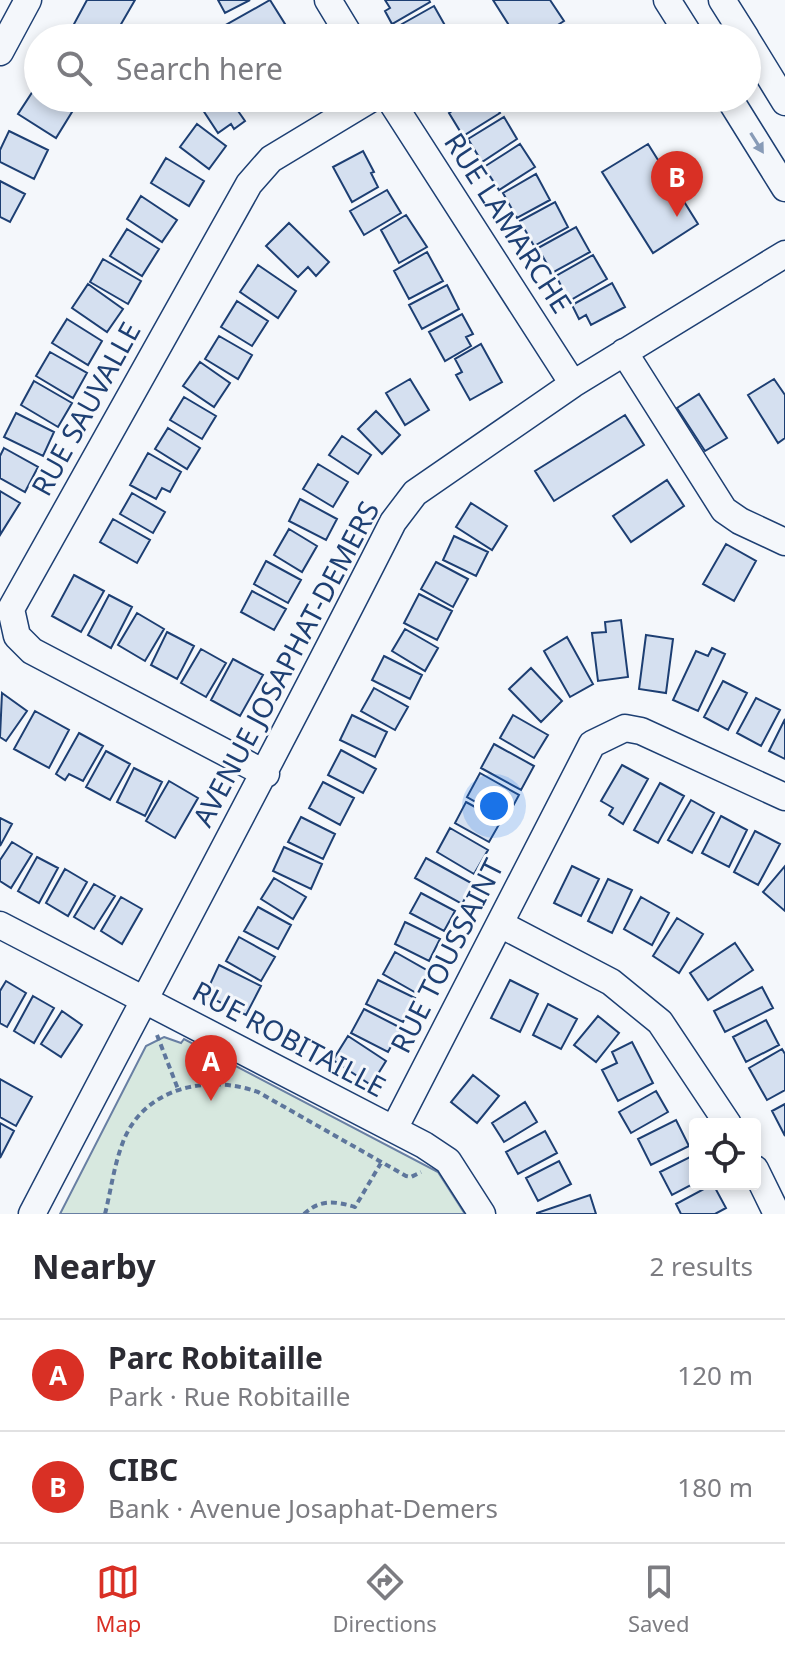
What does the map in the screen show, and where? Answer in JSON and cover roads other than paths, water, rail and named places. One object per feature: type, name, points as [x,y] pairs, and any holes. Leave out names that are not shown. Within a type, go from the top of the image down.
[{"type":"street","points":[[0,52],[28,0]]},
{"type":"street","points":[[328,0],[343,24]]},
{"type":"street","points":[[667,0],[682,24]]},
{"type":"street","points":[[722,0],[737,24]]},
{"type":"street","points":[[761,63],[785,102]]},
{"type":"street","name":"RUE SAUVALLE","points":[[266,774],[32,651],[17,636],[11,609],[249,184],[271,159],[349,112]]},
{"type":"street","name":"RUE LAMARCHE","points":[[398,112],[573,384]]},
{"type":"street","points":[[738,112],[785,188]]},
{"type":"street","name":"AVENUE JOSAPHAT-DEMERS","points":[[32,1214],[143,999],[266,774],[393,522],[415,493],[573,384],[785,254]]},
{"type":"street","points":[[624,352],[724,510],[785,542]]},
{"type":"street","name":"RUE TOUSSAINT","points":[[394,1129],[592,744],[625,728],[641,731],[785,797]]},
{"type":"street","points":[[500,924],[611,982],[660,1022],[724,1118]]},
{"type":"street","name":"RUE ROBITAILLE","points":[[0,925],[394,1129],[448,1161],[482,1214]]},
{"type":"street","points":[[761,1181],[777,1214]]},
{"type":"place","name":"CIBC","points":[[677,217]]},
{"type":"place","name":"Parc Robitaille","points":[[211,1101]]}]
